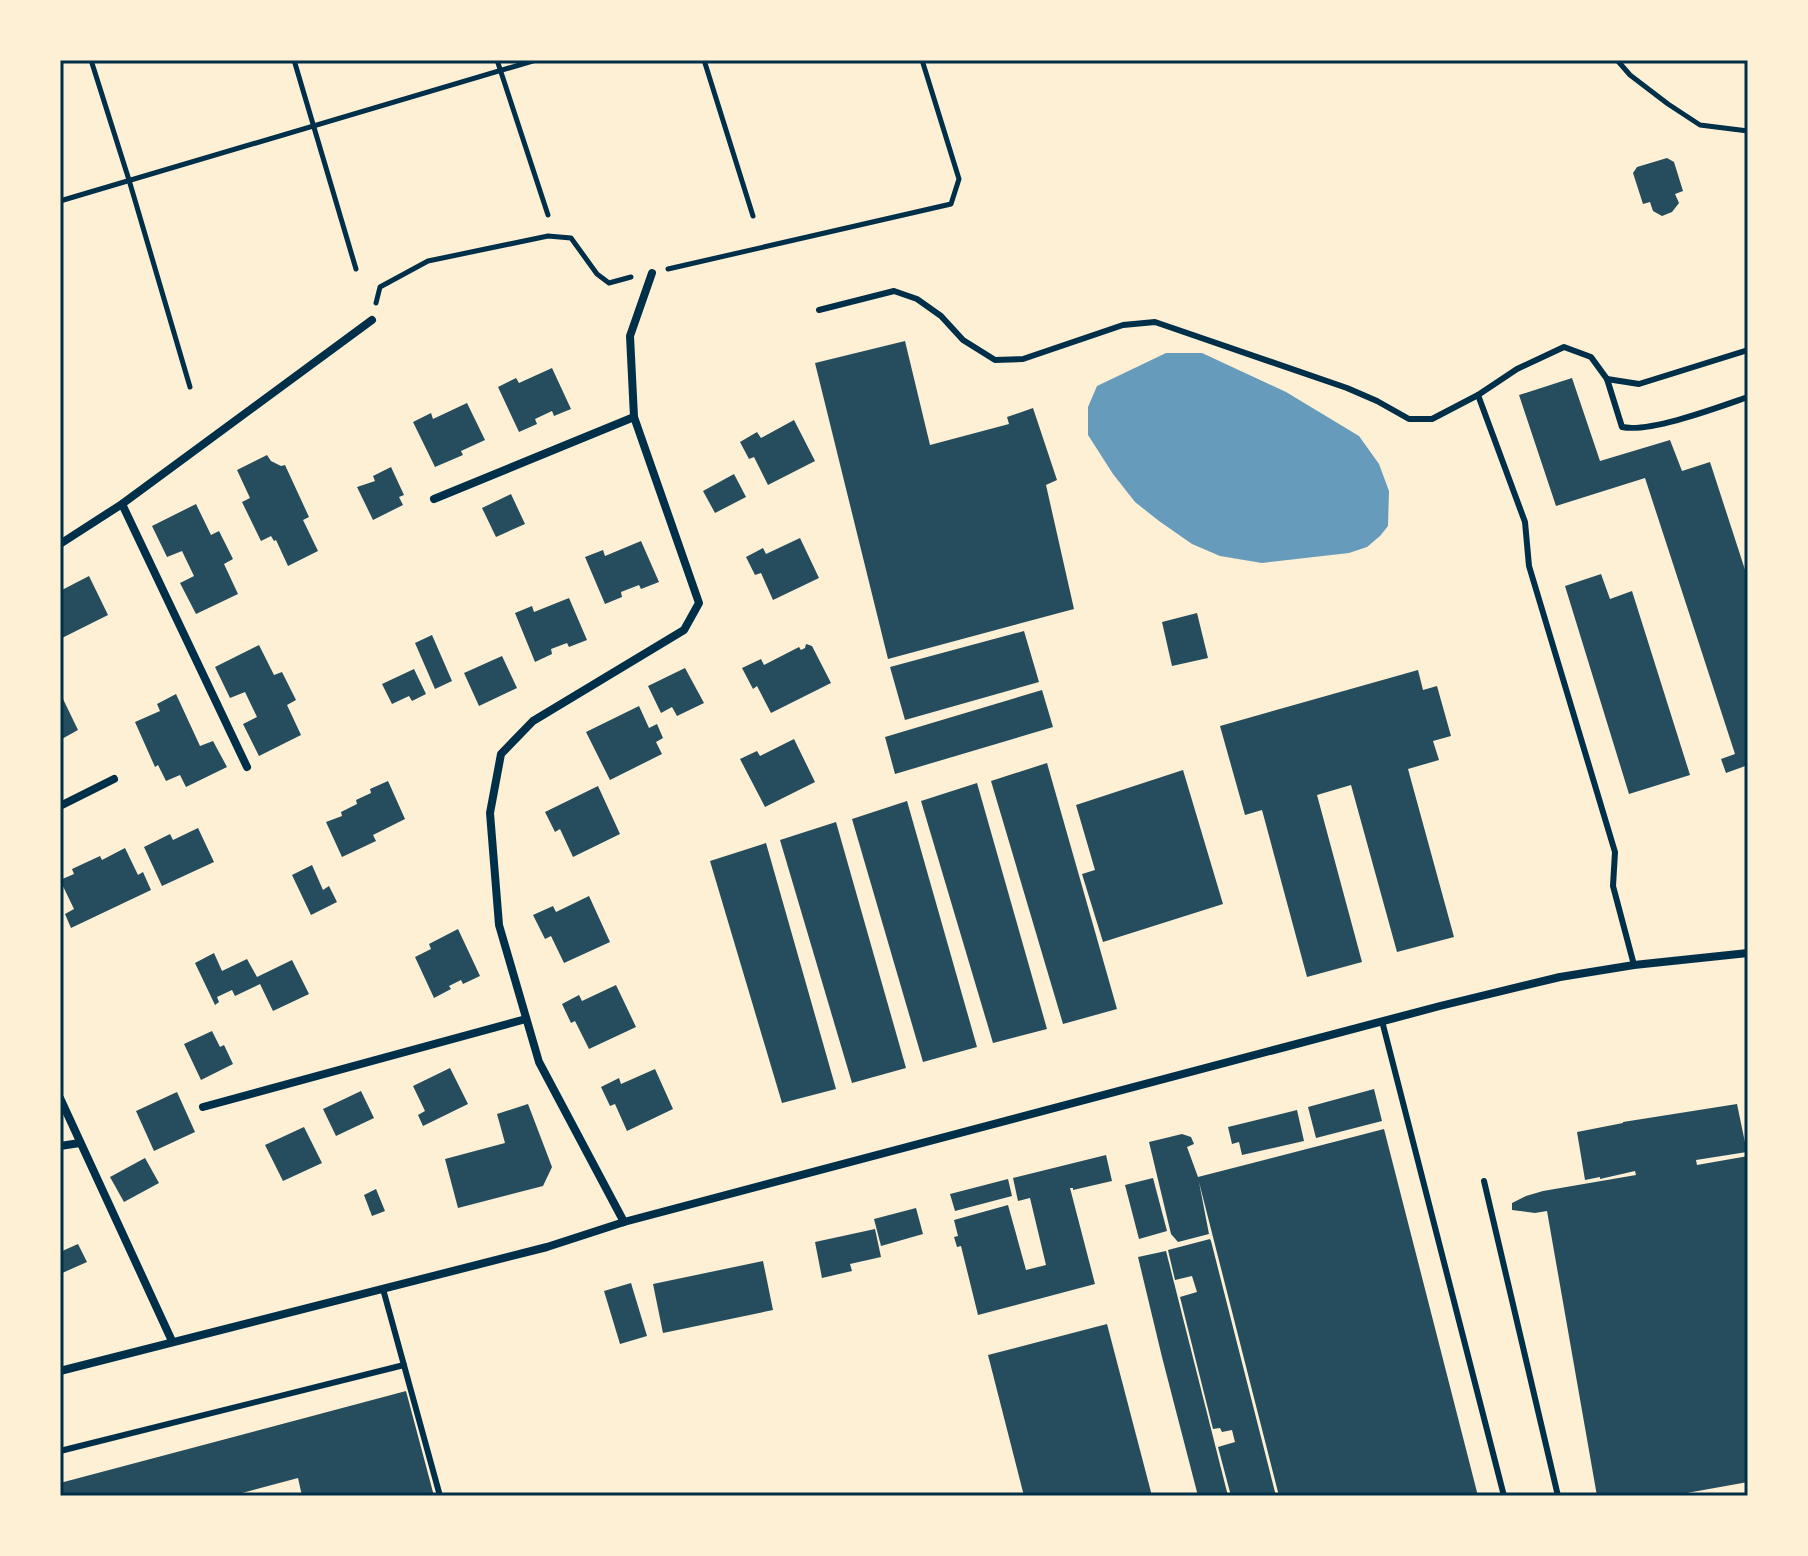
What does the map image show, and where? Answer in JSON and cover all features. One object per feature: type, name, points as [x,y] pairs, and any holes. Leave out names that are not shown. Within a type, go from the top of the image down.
[{"type":"street","points":[[624,1222],[539,1062],[499,925],[490,813],[501,754],[533,721],[684,630],[699,603],[634,417],[630,336],[652,273]]},
{"type":"street","points":[[60,544],[122,504],[372,320]]},
{"type":"street","points":[[434,499],[634,417]]},
{"type":"street","points":[[122,504],[247,767]]},
{"type":"street","points":[[60,806],[114,779]]},
{"type":"street","points":[[60,1371],[547,1247],[624,1222],[1382,1021],[1560,977],[1634,965],[1748,953]]},
{"type":"street","points":[[203,1107],[526,1019]]},
{"type":"street","points":[[60,1098],[172,1341]]},
{"type":"street","points":[[60,1146],[80,1143]]},
{"type":"lane","points":[[819,310],[894,291],[917,299],[941,316],[963,340],[995,360],[1023,359],[1123,325],[1155,322],[1347,388],[1409,419],[1432,419],[1478,395],[1517,369],[1564,347],[1591,357],[1607,379],[1622,427],[1632,429],[1686,417],[1748,397]]},
{"type":"lane","points":[[1607,379],[1639,384],[1748,350]]},
{"type":"lane","points":[[1478,395],[1525,522],[1529,566],[1615,852],[1613,886],[1634,965]]},
{"type":"lane","points":[[1382,1021],[1504,1496]]},
{"type":"lane","points":[[1484,1181],[1558,1496]]},
{"type":"lane","points":[[383,1289],[440,1496]]},
{"type":"lane","points":[[60,1451],[404,1365]]},
{"type":"path","points":[[91,60],[190,387]]},
{"type":"path","points":[[294,60],[356,269]]},
{"type":"path","points":[[497,60],[548,215]]},
{"type":"path","points":[[60,201],[536,60]]},
{"type":"path","points":[[704,60],[753,216]]},
{"type":"path","points":[[372,320],[380,287],[428,261],[548,236],[571,238],[597,274],[609,283],[951,204],[959,179],[922,60]]},
{"type":"path","points":[[1617,60],[1630,75],[1700,125],[1748,131]]},
{"type":"water","points":[[1166,353],[1202,353],[1286,392],[1359,436],[1379,464],[1389,491],[1388,526],[1380,536],[1367,547],[1349,553],[1262,563],[1220,556],[1192,544],[1135,502],[1088,435],[1088,407],[1097,386]]},
{"type":"building","points":[[1667,158],[1674,162],[1683,191],[1675,194],[1679,203],[1672,212],[1662,216],[1653,211],[1650,202],[1643,204],[1633,173],[1637,167]]},
{"type":"building","points":[[905,341],[930,445],[1009,424],[1007,417],[1033,408],[1057,480],[1046,485],[1074,609],[888,659],[815,363]]},
{"type":"building","points":[[552,368],[571,409],[554,416],[552,411],[535,419],[537,424],[519,432],[498,387],[516,378],[519,383]]},
{"type":"building","points":[[1572,378],[1600,461],[1670,440],[1682,471],[1710,462],[1748,579],[1748,765],[1726,773],[1721,759],[1735,754],[1645,478],[1556,506],[1519,395]]},
{"type":"building","points":[[467,403],[485,440],[461,451],[463,455],[435,467],[413,422],[431,413],[433,419]]},
{"type":"building","points":[[794,420],[815,461],[768,485],[754,457],[749,459],[740,442],[757,432],[761,438]]},
{"type":"building","points":[[267,455],[271,461],[285,465],[309,517],[303,520],[318,551],[288,566],[276,540],[271,536],[261,541],[242,502],[250,498],[237,470]]},
{"type":"building","points":[[391,467],[404,495],[399,497],[403,505],[373,520],[357,487],[375,481],[373,476]]},
{"type":"building","points":[[734,474],[746,497],[715,513],[703,491]]},
{"type":"building","points":[[511,494],[525,524],[496,537],[482,508]]},
{"type":"building","points":[[196,504],[211,535],[219,531],[233,559],[224,564],[238,594],[196,614],[180,583],[194,576],[182,551],[167,557],[152,526]]},
{"type":"building","points":[[800,538],[819,578],[773,600],[761,573],[755,575],[746,557],[763,548],[766,554]]},
{"type":"building","points":[[641,541],[659,582],[621,592],[622,597],[605,604],[585,557],[603,550],[605,556]]},
{"type":"building","points":[[1601,574],[1610,599],[1632,591],[1690,775],[1629,794],[1565,586]]},
{"type":"building","points":[[89,576],[108,615],[60,639],[60,591]]},
{"type":"building","points":[[569,598],[587,640],[569,647],[567,643],[551,649],[552,654],[535,662],[515,613],[532,606],[534,612]]},
{"type":"building","points":[[1197,613],[1208,658],[1172,666],[1162,622]]},
{"type":"building","points":[[1024,631],[1039,682],[905,720],[890,667]]},
{"type":"building","points":[[432,635],[452,681],[435,689],[415,643]]},
{"type":"building","points":[[806,644],[812,646],[831,683],[771,713],[757,686],[753,689],[742,668],[761,659],[764,665],[799,647],[801,650],[805,648]]},
{"type":"building","points":[[259,645],[274,675],[282,672],[296,700],[287,705],[301,735],[259,756],[243,724],[257,717],[245,692],[230,698],[215,667]]},
{"type":"building","points":[[502,656],[517,688],[479,706],[464,673]]},
{"type":"building","points":[[685,668],[704,703],[677,716],[672,707],[661,713],[648,686]]},
{"type":"building","points":[[414,669],[426,694],[412,701],[409,696],[392,704],[382,684]]},
{"type":"building","points":[[1418,670],[1423,690],[1437,686],[1451,736],[1433,741],[1439,760],[1408,769],[1454,937],[1397,952],[1351,785],[1317,795],[1362,962],[1307,977],[1262,810],[1245,815],[1220,726]]},
{"type":"building","points":[[1042,690],[1053,727],[895,774],[885,737]]},
{"type":"building","points":[[176,694],[200,746],[213,741],[227,767],[186,787],[180,775],[166,781],[158,765],[155,767],[135,722],[160,711],[157,704]]},
{"type":"building","points":[[63,699],[78,730],[60,740],[60,701]]},
{"type":"building","points":[[639,706],[649,728],[657,724],[663,738],[656,742],[662,754],[610,780],[586,732]]},
{"type":"building","points":[[794,739],[815,782],[765,807],[740,759],[757,751],[760,756]]},
{"type":"building","points":[[1047,763],[1117,1009],[1063,1024],[991,781]]},
{"type":"building","points":[[1183,770],[1223,904],[1103,942],[1082,874],[1095,870],[1076,805]]},
{"type":"building","points":[[388,781],[405,819],[373,835],[376,841],[342,857],[326,822],[342,816],[341,812],[357,804],[356,800],[371,793],[370,789]]},
{"type":"building","points":[[977,783],[1047,1029],[993,1043],[921,801]]},
{"type":"building","points":[[598,786],[620,834],[573,857],[560,829],[555,832],[545,812]]},
{"type":"building","points":[[907,801],[977,1047],[923,1062],[852,819]]},
{"type":"building","points":[[836,822],[906,1068],[852,1083],[780,840]]},
{"type":"building","points":[[198,828],[214,862],[162,886],[144,847],[170,834],[173,840]]},
{"type":"building","points":[[766,843],[836,1089],[782,1103],[710,861]]},
{"type":"building","points":[[125,848],[138,875],[143,872],[151,890],[71,928],[65,914],[74,909],[60,880],[74,874],[72,869],[100,856],[102,860]]},
{"type":"building","points":[[312,865],[323,890],[329,886],[337,902],[311,915],[292,875]]},
{"type":"building","points":[[589,896],[610,942],[564,963],[551,936],[545,939],[533,915],[553,906],[556,912]]},
{"type":"building","points":[[458,929],[480,976],[463,984],[461,980],[434,998],[415,957],[431,949],[429,944]]},
{"type":"building","points":[[214,953],[222,971],[247,959],[257,977],[292,960],[309,994],[273,1011],[260,984],[235,996],[232,990],[217,997],[219,1002],[215,1005],[195,963]]},
{"type":"building","points":[[616,985],[636,1027],[589,1049],[575,1021],[571,1023],[562,1004],[579,995],[582,1001]]},
{"type":"building","points":[[212,1031],[220,1047],[224,1045],[233,1064],[201,1080],[184,1044]]},
{"type":"building","points":[[450,1068],[468,1104],[423,1126],[418,1115],[425,1111],[413,1086]]},
{"type":"building","points":[[655,1069],[673,1109],[627,1131],[615,1104],[610,1106],[601,1087],[619,1078],[621,1084]]},
{"type":"building","points":[[1374,1089],[1382,1121],[1316,1138],[1308,1107]]},
{"type":"building","points":[[361,1091],[374,1118],[336,1136],[323,1109]]},
{"type":"building","points":[[177,1092],[195,1132],[154,1151],[136,1111]]},
{"type":"building","points":[[528,1104],[552,1167],[543,1186],[458,1208],[445,1159],[505,1143],[497,1114]]},
{"type":"building","points":[[1737,1104],[1747,1152],[1696,1160],[1697,1165],[1748,1156],[1748,1482],[1670,1496],[1597,1496],[1547,1211],[1512,1210],[1512,1203],[1543,1191],[1636,1175],[1635,1171],[1585,1180],[1577,1132]]},
{"type":"building","points":[[1297,1110],[1304,1141],[1242,1155],[1239,1142],[1232,1144],[1228,1127]]},
{"type":"building","points":[[304,1127],[322,1163],[283,1181],[265,1145]]},
{"type":"building","points":[[1384,1129],[1478,1496],[1279,1496],[1199,1182],[1209,1234],[1178,1242],[1171,1234],[1149,1142],[1182,1134],[1191,1137],[1194,1144],[1187,1147],[1198,1177]]},
{"type":"building","points":[[1106,1155],[1112,1181],[1073,1190],[1070,1188],[1095,1284],[978,1315],[961,1246],[957,1247],[954,1237],[958,1236],[954,1220],[1008,1205],[1026,1270],[1046,1265],[1030,1198],[1018,1201],[1013,1178]]},
{"type":"building","points":[[145,1158],[159,1183],[124,1202],[110,1177]]},
{"type":"building","points":[[1153,1178],[1167,1231],[1139,1239],[1125,1185]]},
{"type":"building","points":[[1008,1179],[1012,1196],[955,1211],[950,1194]]},
{"type":"building","points":[[376,1189],[385,1211],[372,1216],[364,1195]]},
{"type":"building","points":[[916,1208],[923,1234],[881,1246],[874,1219]]},
{"type":"building","points":[[875,1229],[881,1257],[850,1264],[852,1271],[822,1278],[815,1242]]},
{"type":"building","points":[[1210,1239],[1276,1496],[1231,1496],[1218,1447],[1235,1442],[1232,1430],[1222,1432],[1220,1428],[1213,1429],[1180,1297],[1197,1292],[1192,1276],[1175,1280],[1168,1250]]},
{"type":"building","points":[[78,1244],[87,1262],[60,1274],[60,1252]]},
{"type":"building","points":[[1166,1251],[1228,1496],[1198,1496],[1162,1357],[1138,1257]]},
{"type":"building","points":[[763,1261],[773,1310],[663,1333],[653,1284]]},
{"type":"building","points":[[631,1283],[647,1336],[620,1344],[604,1291]]},
{"type":"building","points":[[1107,1324],[1152,1496],[1024,1496],[988,1355]]},
{"type":"building","points":[[406,1391],[434,1496],[302,1496],[298,1478],[231,1496],[60,1496],[60,1483]]}]
